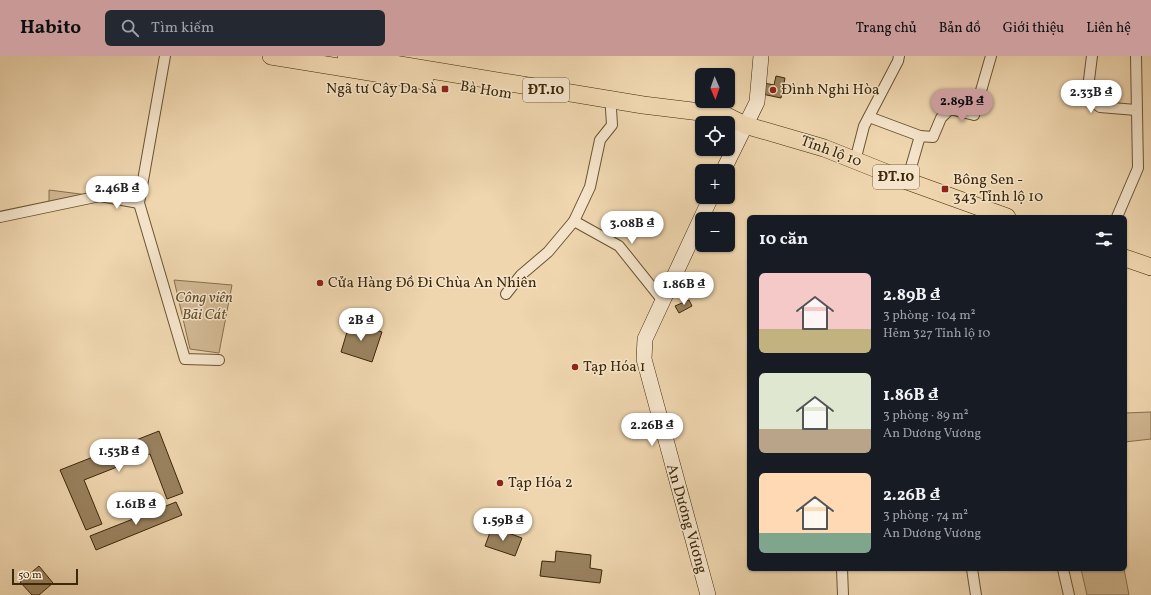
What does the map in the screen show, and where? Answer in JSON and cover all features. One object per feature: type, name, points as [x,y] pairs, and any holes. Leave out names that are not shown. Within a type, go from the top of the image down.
[{"type":"main road","name":"Bà Hom","points":[[271,56],[346,60],[611,105],[695,123]]},
{"type":"main road","points":[[726,164],[757,102],[761,56]]},
{"type":"main road","name":"Bà Hom","points":[[611,105],[725,115],[745,125]]},
{"type":"main road","name":"ĐT.10","points":[[735,126],[745,125]]},
{"type":"main road","name":"Tỉnh lộ 10","points":[[745,125],[824,148],[907,182],[1001,215]]},
{"type":"main road","name":"An Dương Vương","points":[[708,204],[645,339],[644,359],[665,442],[708,595]]},
{"type":"main road","points":[[1127,259],[1151,267]]},
{"type":"street","points":[[165,56],[139,203],[185,359],[219,360]]},
{"type":"street","points":[[855,161],[864,126],[899,56]]},
{"type":"street","points":[[869,117],[920,136],[933,137],[941,118],[950,109],[974,115],[991,56]]},
{"type":"street","points":[[1092,56],[1088,88],[1092,102],[1100,107],[1136,110]]},
{"type":"street","points":[[1119,215],[1138,168],[1136,56]]},
{"type":"street","points":[[506,294],[521,275],[548,252],[574,221],[590,187],[600,140],[612,125],[611,105]]},
{"type":"street","points":[[907,182],[920,136]]},
{"type":"street","points":[[0,217],[100,196],[139,203]]},
{"type":"street","points":[[574,221],[619,246],[663,301]]},
{"type":"street","points":[[842,571],[843,595]]},
{"type":"street","points":[[972,571],[976,595]]},
{"type":"street","points":[[1063,571],[1069,595]]},
{"type":"green space","points":[[49,190],[88,195],[49,204]]},
{"type":"green space","name":"Công viên Bãi Cát","points":[[174,280],[232,285],[219,353],[190,349]]},
{"type":"green space","points":[[1151,412],[1151,439],[1127,442],[1127,413]]},
{"type":"green space","points":[[1081,571],[1124,571],[1129,595],[1087,595]]},
{"type":"building","name":"Đình Nghi Hòa","points":[[776,76],[785,78],[781,98],[762,94],[764,83],[774,85]]},
{"type":"building","points":[[689,300],[692,306],[679,313],[675,306]]},
{"type":"building","points":[[350,322],[382,332],[372,362],[341,352]]},
{"type":"building","points":[[159,431],[183,493],[167,499],[150,454],[84,480],[102,524],[86,530],[60,470]]},
{"type":"building","points":[[176,502],[182,515],[96,550],[90,536]]},
{"type":"building","points":[[492,527],[522,538],[515,556],[485,546]]},
{"type":"building","points":[[556,551],[591,555],[590,568],[602,570],[600,583],[540,576],[542,561],[555,562]]},
{"type":"building","points":[[39,566],[53,583],[39,595],[32,595],[20,582]]},
{"type":"place","name":"Ngã tư Cây Da Sà","points":[[445,89]]},
{"type":"place","name":"Đình Nghi Hòa","points":[[773,90]]},
{"type":"place","name":"Bông Sen - 343 Tỉnh lộ 10","points":[[945,189]]},
{"type":"place","name":"Cửa Hàng Đồ Đi Chùa An Nhiên","points":[[320,283]]},
{"type":"place","name":"Tạp Hóa 1","points":[[575,367]]},
{"type":"place","name":"Tạp Hóa 2","points":[[500,483]]}]
